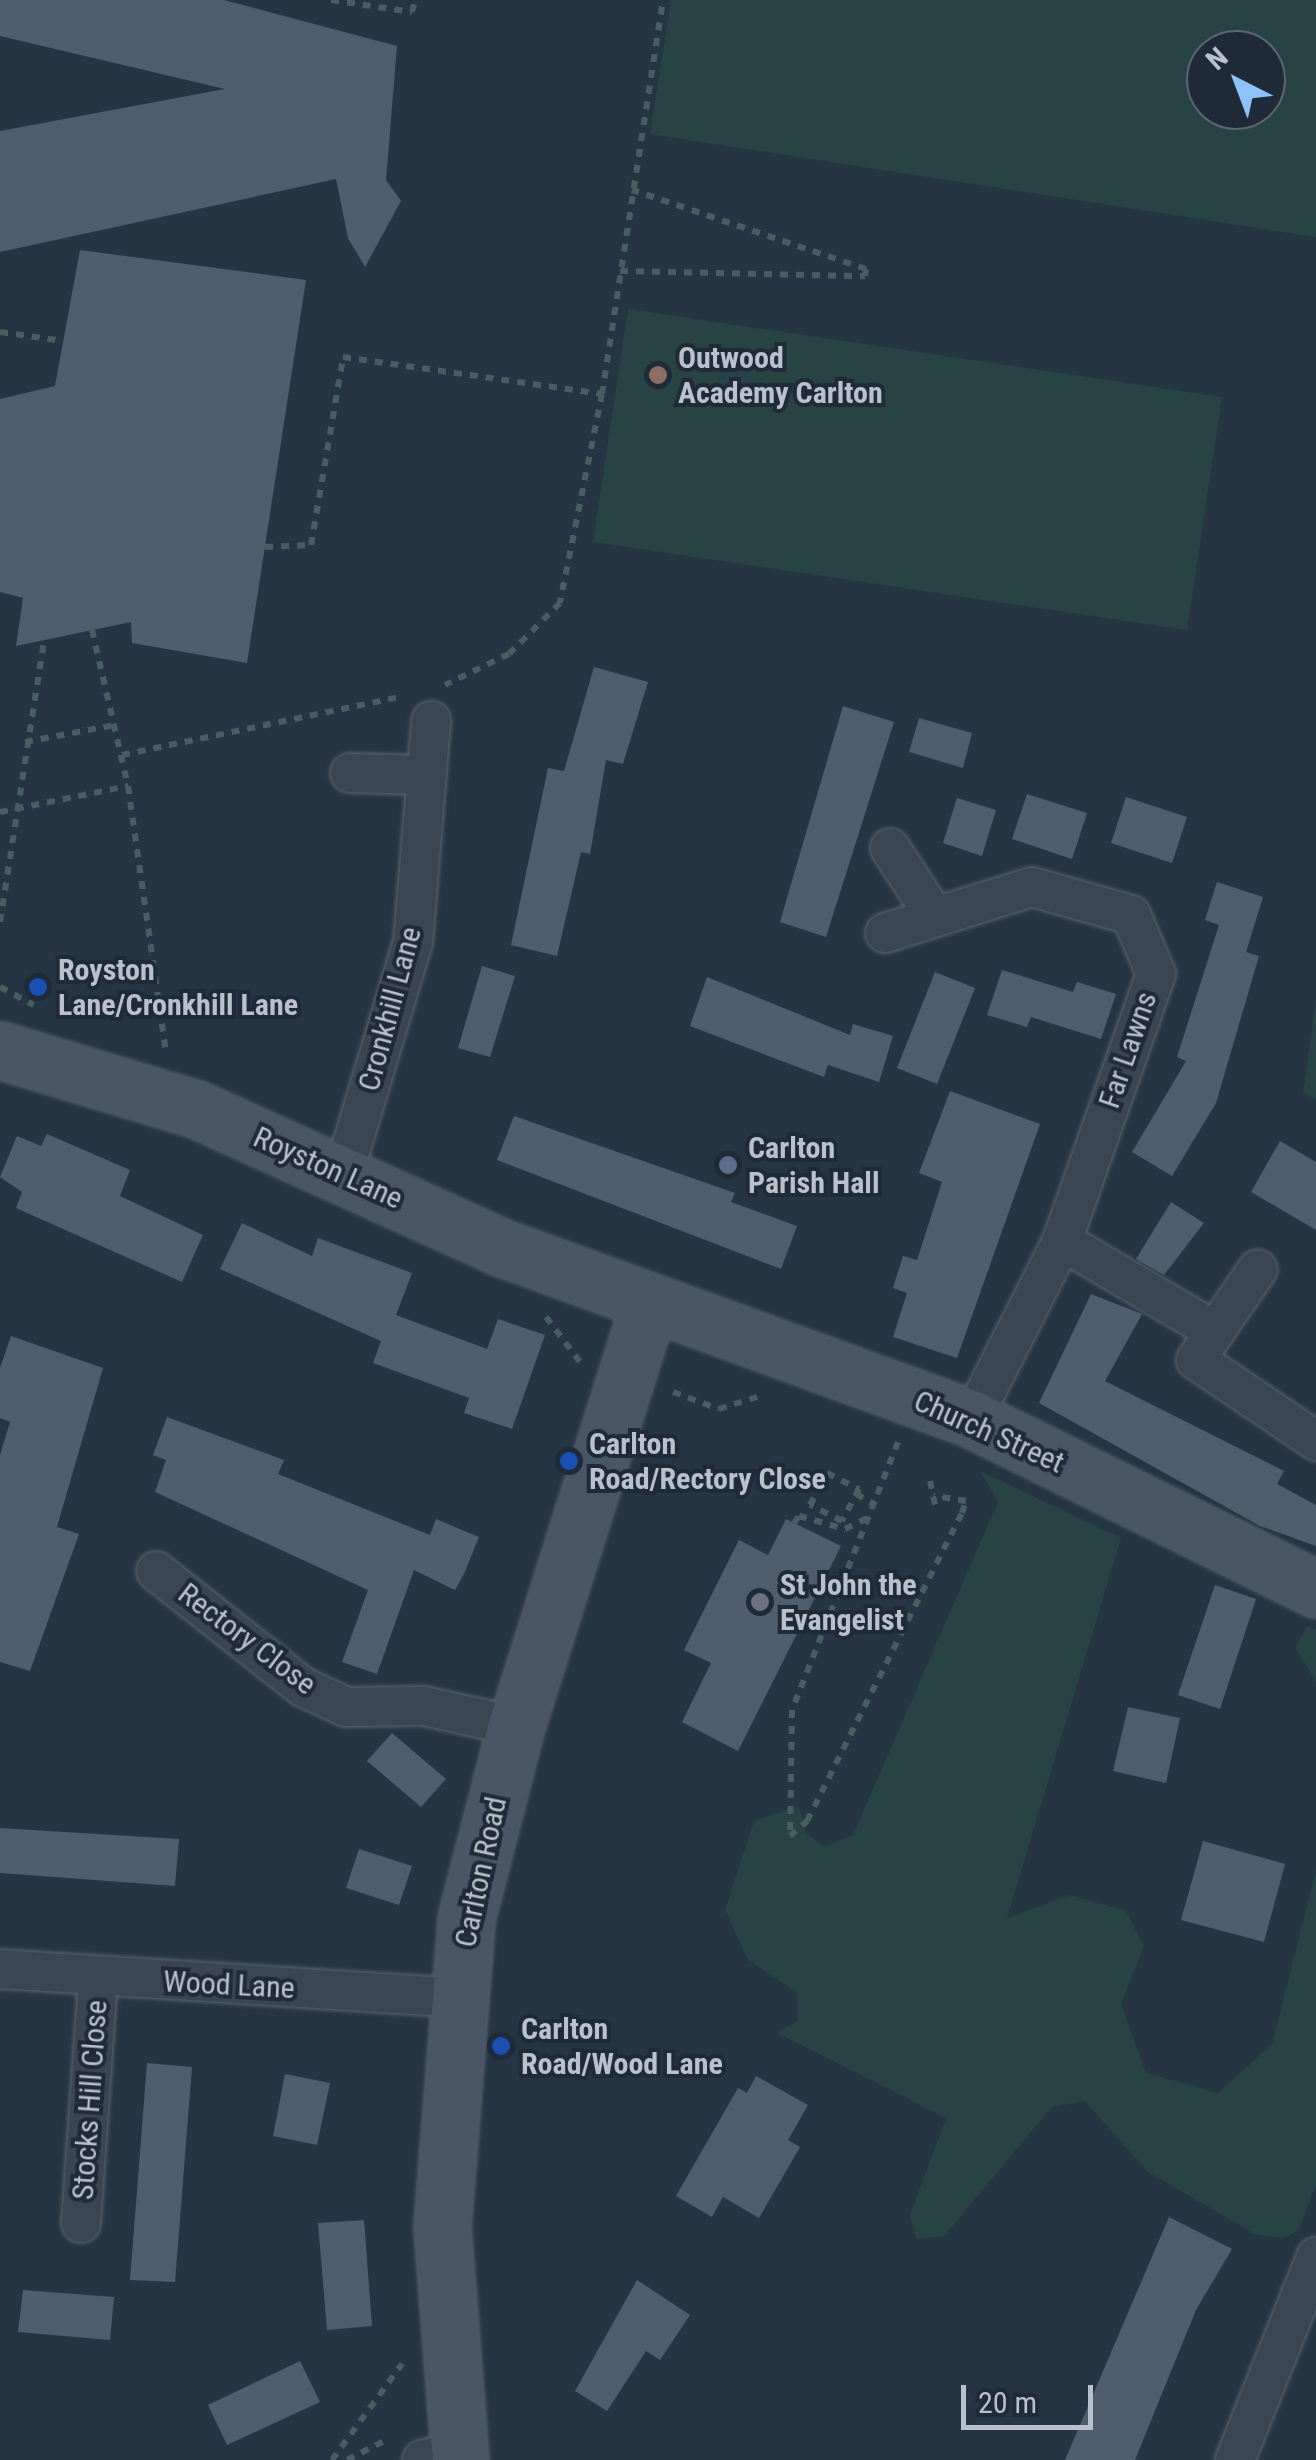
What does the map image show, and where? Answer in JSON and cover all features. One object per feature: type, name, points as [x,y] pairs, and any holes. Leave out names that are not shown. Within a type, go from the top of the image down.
[{"type":"main road","name":"Royston Lane","points":[[0,1050],[171,1101],[649,1304]]},
{"type":"main road","name":"Church Street","points":[[649,1304],[972,1420],[1316,1589]]},
{"type":"main road","name":"Carlton Road","points":[[447,2457],[443,2308],[458,1998],[466,1919],[516,1726],[649,1304]]},
{"type":"street","name":"Cronkhill Lane","points":[[344,1175],[412,942],[426,775],[427,701]]},
{"type":"street","points":[[350,773],[426,775]]},
{"type":"street","points":[[890,848],[935,918]]},
{"type":"street","name":"Far Lawns","points":[[886,933],[1032,887],[1131,915],[1156,974],[1062,1240],[972,1420]]},
{"type":"street","points":[[1062,1240],[1214,1331]]},
{"type":"street","points":[[1258,1269],[1196,1360],[1316,1441]]},
{"type":"street","name":"Rectory Close","points":[[156,1572],[303,1687],[346,1707],[424,1706],[516,1726]]},
{"type":"street","name":"Wood Lane","points":[[0,1970],[458,1998]]},
{"type":"street","name":"Stocks Hill Close","points":[[81,2223],[98,1978]]},
{"type":"street","points":[[1236,2460],[1316,2258]]},
{"type":"path","points":[[331,0],[412,12],[415,0]]},
{"type":"path","points":[[122,755],[427,701],[509,654],[560,603],[602,394],[663,0]]},
{"type":"path","points":[[620,271],[865,276],[866,268],[632,190]]},
{"type":"path","points":[[0,332],[64,341]]},
{"type":"path","points":[[265,546],[311,545],[343,357],[602,394]]},
{"type":"path","points":[[92,630],[128,786],[171,1101]]},
{"type":"path","points":[[0,922],[44,640]]},
{"type":"path","points":[[26,742],[114,724]]},
{"type":"path","points":[[0,812],[128,786]]},
{"type":"path","points":[[908,1397],[874,1504],[792,1710],[790,1836],[807,1820],[966,1501],[933,1496]]},
{"type":"path","points":[[856,1494],[842,1521],[810,1504],[827,1473],[874,1504]]},
{"type":"path","points":[[930,1481],[936,1510]]},
{"type":"path","points":[[794,1523],[799,1516],[845,1529],[869,1517]]},
{"type":"path","points":[[332,2460],[443,2308]]},
{"type":"green space","points":[[671,0],[1316,0],[1316,237],[650,134]]},
{"type":"green space","points":[[628,309],[1222,397],[1187,630],[593,542]]},
{"type":"green space","points":[[1316,1000],[1316,1100],[1303,1093]]},
{"type":"green space","points":[[980,1471],[1121,1538],[1007,1918],[1070,1895],[1126,1911],[1144,1946],[1121,2004],[1146,2073],[1218,2093],[1272,2044],[1316,1870],[1316,2184],[1299,2230],[1283,2238],[1257,2235],[1148,2172],[1085,2101],[1052,2107],[944,2236],[916,2239],[910,2215],[946,2118],[777,2033],[798,2021],[797,1992],[748,1960],[725,1910],[754,1821],[799,1806],[806,1833],[824,1847],[853,1835],[998,1502]]},
{"type":"green space","points":[[1308,1626],[1316,1630],[1316,1682],[1295,1647]]},
{"type":"building","points":[[0,0],[224,0],[397,46],[386,180],[401,201],[365,267],[348,238],[336,179],[0,252],[0,131],[225,89],[0,36]]},
{"type":"building","points":[[80,250],[306,280],[247,663],[132,643],[131,622],[16,646],[23,598],[0,592],[0,399],[55,386]]},
{"type":"building","points":[[594,667],[648,682],[623,764],[606,760],[590,854],[581,852],[557,956],[511,945],[548,768],[564,771]]},
{"type":"building","points":[[843,706],[894,722],[826,937],[780,922]]},
{"type":"building","points":[[919,718],[972,733],[963,768],[909,752]]},
{"type":"building","points":[[1027,794],[1087,813],[1072,859],[1012,839]]},
{"type":"building","points":[[1126,797],[1187,817],[1172,863],[1111,843]]},
{"type":"building","points":[[957,798],[996,810],[982,856],[943,843]]},
{"type":"building","points":[[1217,882],[1263,897],[1246,952],[1259,956],[1216,1103],[1172,1176],[1132,1152],[1186,1061],[1177,1057],[1219,925],[1205,920]]},
{"type":"building","points":[[482,966],[515,976],[490,1057],[458,1048]]},
{"type":"building","points":[[1002,970],[1073,992],[1077,982],[1116,994],[1101,1039],[1031,1017],[1027,1027],[987,1015]]},
{"type":"building","points":[[935,972],[975,988],[937,1084],[897,1068]]},
{"type":"building","points":[[707,977],[850,1035],[853,1024],[893,1036],[879,1082],[828,1065],[824,1077],[690,1026]]},
{"type":"building","points":[[950,1091],[1040,1124],[957,1358],[893,1337],[907,1293],[893,1288],[903,1256],[917,1260],[942,1182],[919,1173]]},
{"type":"building","points":[[514,1116],[735,1193],[731,1202],[797,1226],[781,1269],[497,1160]]},
{"type":"building","points":[[47,1134],[130,1170],[120,1196],[203,1235],[182,1282],[16,1208],[22,1192],[0,1177],[17,1136],[41,1146]]},
{"type":"building","points":[[1280,1141],[1316,1162],[1316,1230],[1251,1192]]},
{"type":"building","points":[[1171,1202],[1204,1223],[1164,1275],[1136,1259]]},
{"type":"building","points":[[242,1223],[312,1256],[318,1238],[412,1273],[396,1315],[487,1349],[498,1319],[545,1335],[512,1429],[464,1413],[469,1398],[373,1363],[381,1341],[220,1269]]},
{"type":"building","points":[[1091,1294],[1142,1314],[1105,1381],[1284,1471],[1277,1484],[1316,1505],[1316,1546],[1260,1526],[1039,1403]]},
{"type":"building","points":[[11,1336],[103,1368],[57,1527],[79,1534],[30,1671],[0,1662],[0,1455],[10,1422],[0,1418],[0,1368]]},
{"type":"building","points":[[167,1417],[284,1460],[278,1474],[430,1535],[436,1519],[479,1537],[455,1590],[414,1570],[377,1674],[342,1662],[368,1590],[155,1492],[166,1460],[153,1455]]},
{"type":"building","name":"St John the Evangelist","points":[[786,1519],[841,1546],[738,1751],[682,1722],[711,1663],[684,1650],[739,1540],[768,1555]]},
{"type":"building","points":[[1215,1585],[1256,1599],[1220,1709],[1178,1695]]},
{"type":"building","points":[[1128,1707],[1180,1718],[1166,1783],[1113,1771]]},
{"type":"building","points":[[392,1733],[446,1779],[421,1807],[367,1761]]},
{"type":"building","points":[[0,1828],[179,1839],[175,1886],[0,1873]]},
{"type":"building","points":[[1203,1841],[1285,1864],[1264,1942],[1181,1920]]},
{"type":"building","points":[[359,1849],[412,1866],[399,1905],[346,1888]]},
{"type":"building","points":[[147,2063],[192,2067],[175,2282],[130,2280]]},
{"type":"building","points":[[285,2074],[330,2083],[317,2145],[273,2136]]},
{"type":"building","points":[[756,2076],[808,2105],[788,2140],[800,2147],[759,2218],[723,2197],[712,2217],[676,2196],[738,2088],[747,2093]]},
{"type":"building","points":[[1169,2217],[1232,2249],[1196,2310],[1135,2460],[1065,2460]]},
{"type":"building","points":[[364,2220],[372,2326],[327,2330],[318,2223]]},
{"type":"building","points":[[637,2280],[690,2315],[660,2360],[646,2351],[607,2411],[575,2391]]},
{"type":"building","points":[[23,2290],[114,2297],[110,2340],[18,2332]]},
{"type":"building","points":[[300,2361],[320,2402],[227,2445],[208,2405]]},
{"type":"place","name":"Outwood Academy Carlton","points":[[658,375]]},
{"type":"place","name":"Royston Lane/Cronkhill Lane","points":[[38,987]]},
{"type":"place","name":"Carlton Parish Hall","points":[[728,1165]]},
{"type":"place","name":"Carlton Road/Rectory Close","points":[[569,1461]]},
{"type":"place","name":"St John the Evangelist","points":[[760,1602]]},
{"type":"place","name":"Carlton Road/Wood Lane","points":[[501,2046]]}]
